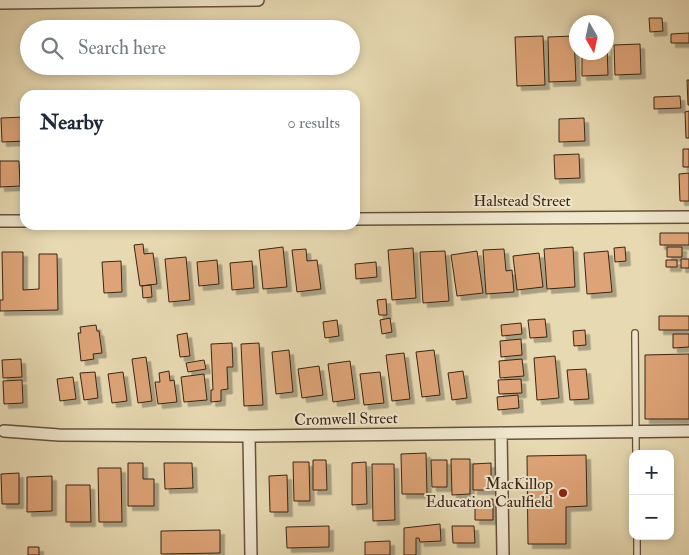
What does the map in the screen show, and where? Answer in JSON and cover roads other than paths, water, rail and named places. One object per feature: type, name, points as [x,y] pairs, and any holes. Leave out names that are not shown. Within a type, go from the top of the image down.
[{"type":"street","points":[[0,3],[258,0]]},
{"type":"street","name":"Halstead Street","points":[[360,219],[689,217]]},
{"type":"street","points":[[0,221],[20,221]]},
{"type":"street","name":"Cromwell Street","points":[[4,431],[60,435],[249,436],[689,431]]},
{"type":"street","points":[[501,433],[503,555]]},
{"type":"street","points":[[249,436],[251,555]]},
{"type":"lane","points":[[635,333],[636,450]]},
{"type":"lane","points":[[637,540],[638,555]]},
{"type":"place","name":"MacKillop Education Caulfield","points":[[563,493]]}]
